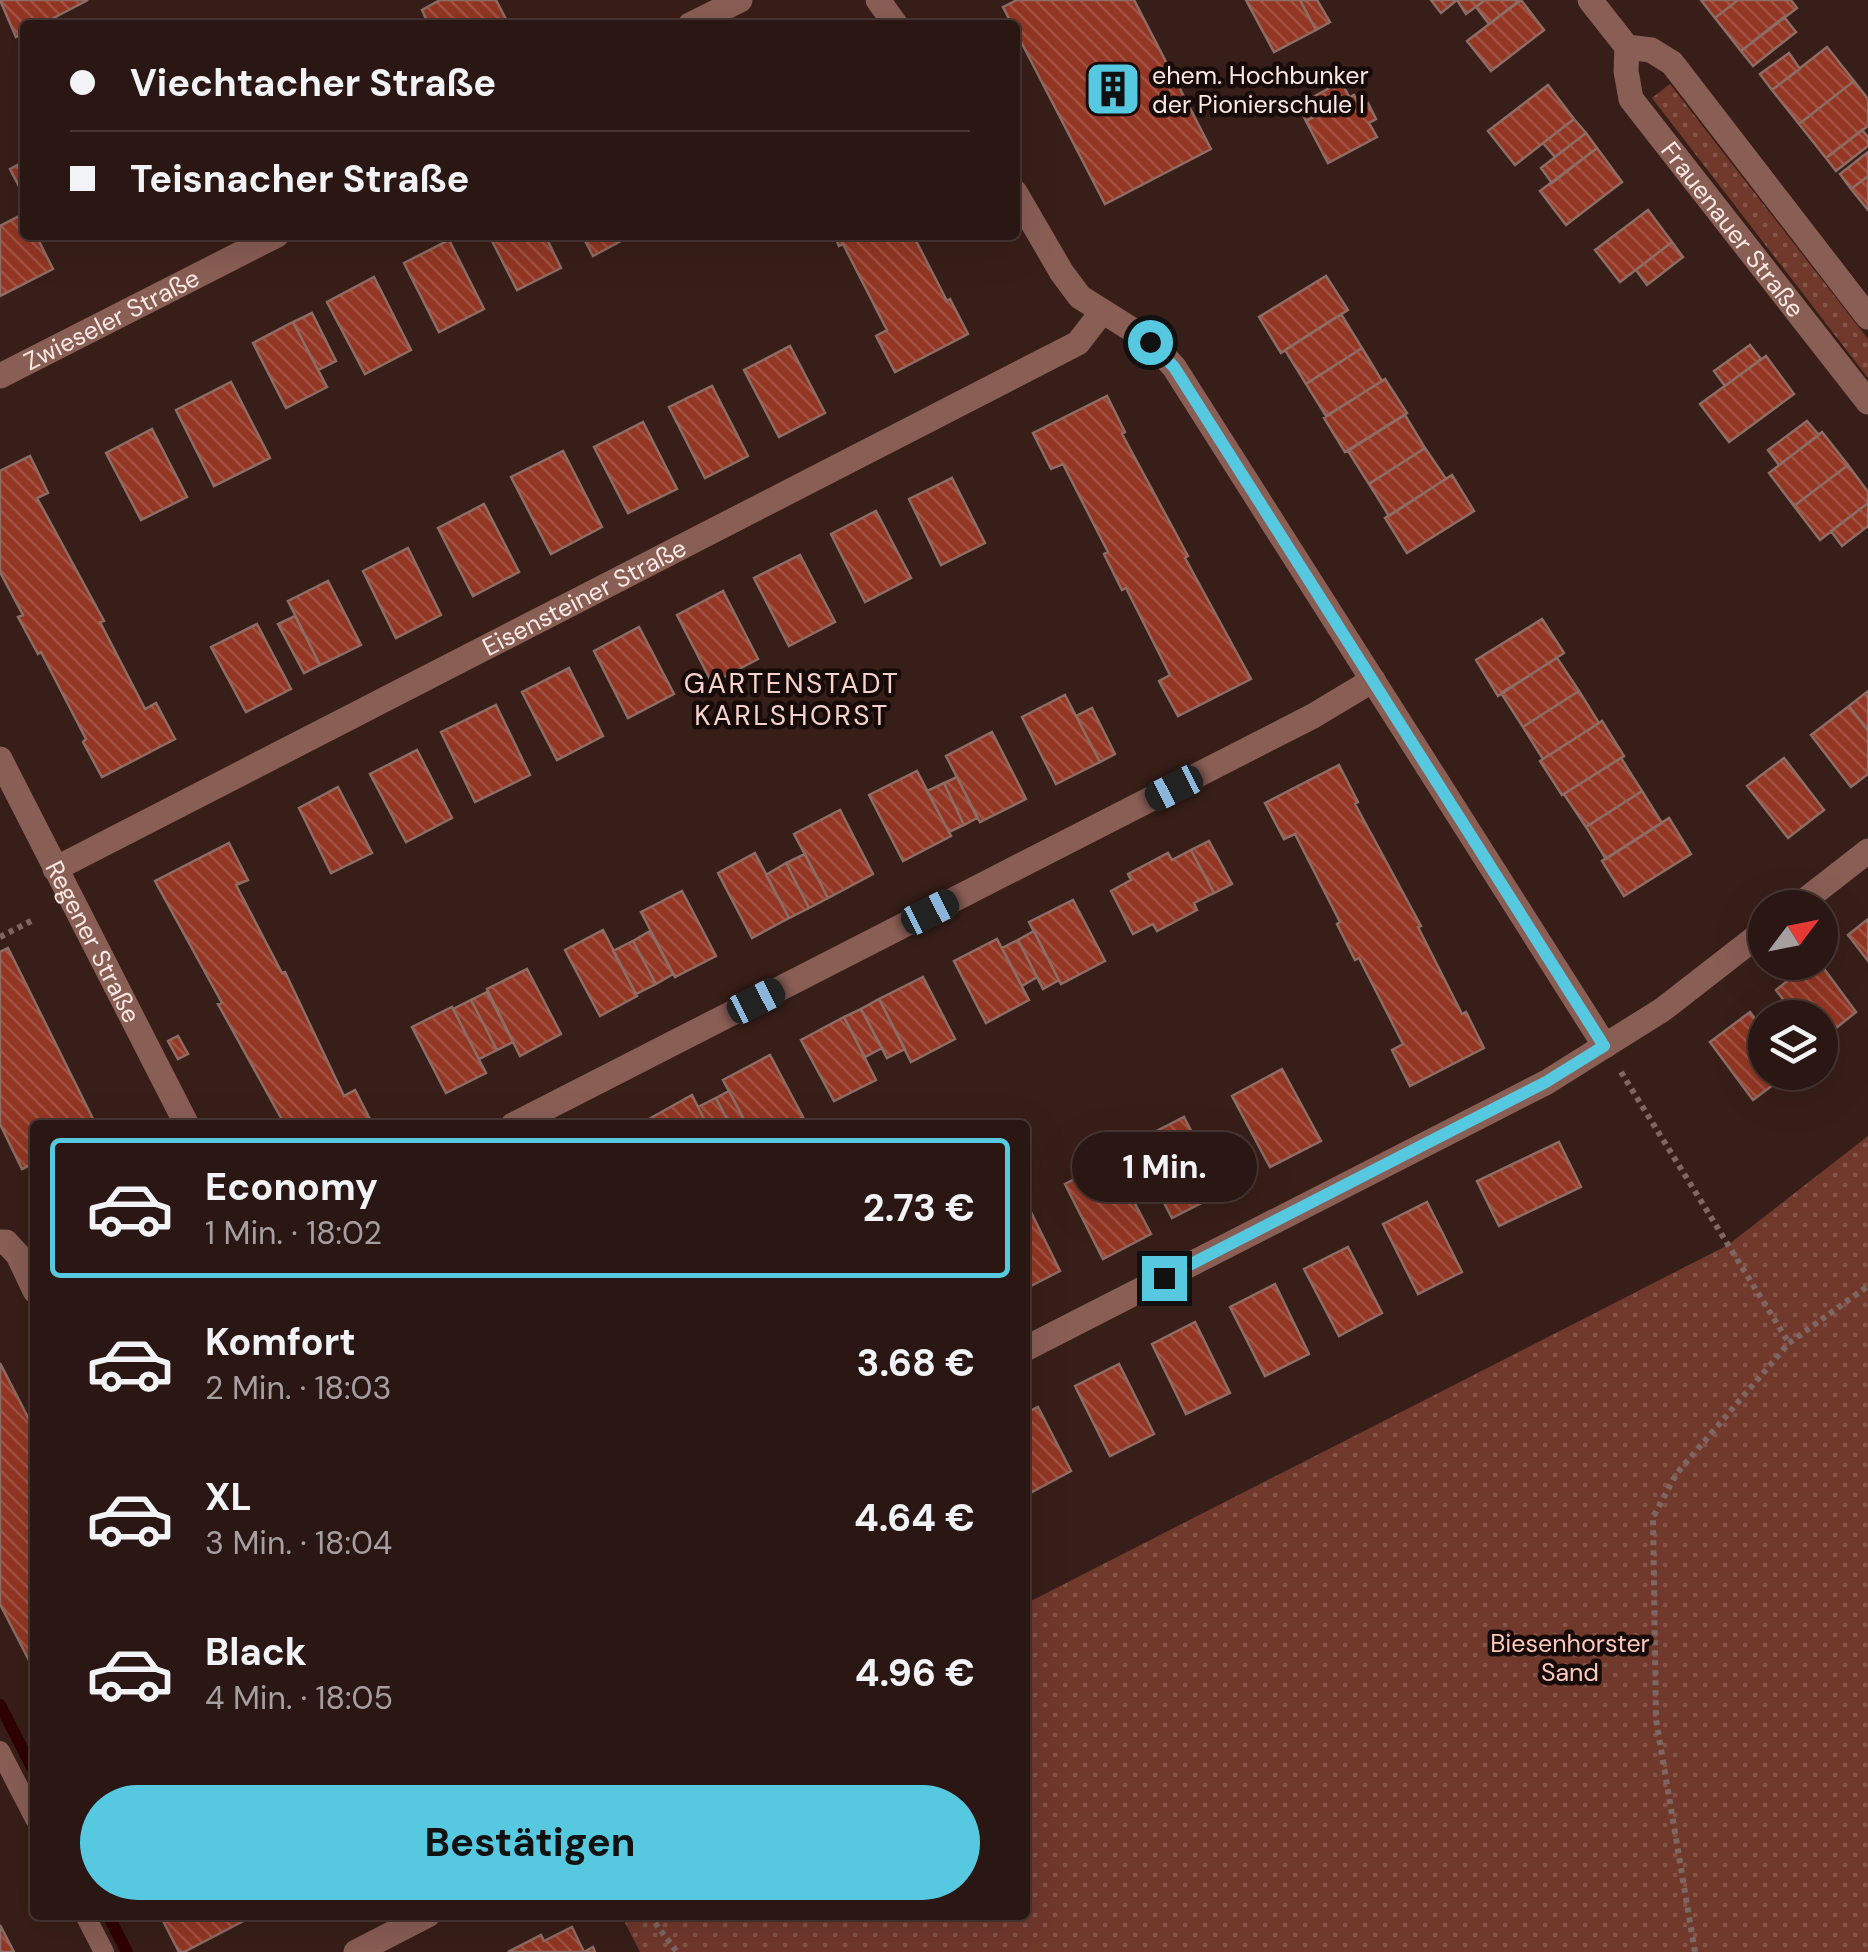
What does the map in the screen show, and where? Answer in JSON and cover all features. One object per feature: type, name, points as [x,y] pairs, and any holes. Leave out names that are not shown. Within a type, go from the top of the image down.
[{"type":"street","points":[[700,20],[740,0]]},
{"type":"street","points":[[1590,0],[1627,47]]},
{"type":"street","name":"Frauenauer Straße","points":[[1868,317],[1672,64],[1651,50],[1627,47],[1626,72],[1632,99],[1868,402]]},
{"type":"street","points":[[1020,201],[1080,297],[1150,342],[1174,367],[1604,1046]]},
{"type":"street","name":"Zwieseler Straße","points":[[0,376],[267,240]]},
{"type":"street","name":"Eisensteiner Straße","points":[[55,869],[1078,342],[1101,313]]},
{"type":"street","points":[[523,1120],[1313,716],[1373,680]]},
{"type":"street","name":"Regener Straße","points":[[0,759],[184,1120]]},
{"type":"street","points":[[1817,890],[1868,851]]},
{"type":"street","points":[[1030,1346],[1546,1082],[1662,1010],[1748,943]]},
{"type":"street","points":[[0,1242],[6,1242],[18,1255],[30,1280]]},
{"type":"street","points":[[356,1952],[418,1920]]},
{"type":"lane","points":[[0,1751],[30,1809]]},
{"type":"lane","points":[[87,1920],[104,1952]]},
{"type":"path","points":[[0,937],[35,919]]},
{"type":"path","points":[[1604,1046],[1789,1344]]},
{"type":"path","points":[[1695,1952],[1656,1719],[1654,1517],[1677,1473],[1789,1344],[1868,1286]]},
{"type":"path","points":[[654,1920],[677,1952]]},
{"type":"green space","points":[[1670,84],[1868,339],[1868,378],[1652,98]]},
{"type":"green space","name":"Biesenhorster Sand","points":[[1868,1136],[1868,1952],[640,1952],[624,1920],[1030,1920],[1030,1601],[1728,1245]]},
{"type":"building","points":[[0,0],[88,0],[50,20],[20,20],[20,35],[16,37]]},
{"type":"building","points":[[440,0],[496,0],[506,20],[427,20],[422,10]]},
{"type":"building","name":"ehem. Hochbunker der Pionierschule I","points":[[1017,0],[1134,0],[1211,149],[1105,204],[1020,40],[1020,20],[1010,20],[1003,7]]},
{"type":"building","points":[[1246,0],[1300,0],[1316,30],[1274,52]]},
{"type":"building","points":[[1300,0],[1317,0],[1330,22],[1316,30]]},
{"type":"building","points":[[1431,0],[1457,0],[1441,13]]},
{"type":"building","points":[[1457,0],[1485,0],[1466,14]]},
{"type":"building","points":[[1485,0],[1520,0],[1489,24],[1476,7]]},
{"type":"building","points":[[1521,0],[1544,30],[1491,71],[1467,41]]},
{"type":"building","points":[[1701,0],[1738,0],[1715,18]]},
{"type":"building","points":[[1738,0],[1791,0],[1797,8],[1741,51],[1715,18]]},
{"type":"building","points":[[1784,17],[1796,32],[1753,66],[1741,51]]},
{"type":"building","points":[[1827,47],[1854,81],[1799,124],[1772,90]]},
{"type":"building","points":[[1789,53],[1800,69],[1772,90],[1760,74]]},
{"type":"building","points":[[1854,81],[1868,99],[1868,126],[1826,158],[1799,124]]},
{"type":"building","points":[[1341,82],[1350,98],[1306,121],[1298,105]]},
{"type":"building","points":[[1548,85],[1574,119],[1515,165],[1488,131]]},
{"type":"building","points":[[1354,95],[1360,107],[1368,103],[1376,119],[1369,123],[1377,137],[1328,163],[1306,121]]},
{"type":"building","points":[[1574,119],[1586,133],[1555,157],[1543,143]]},
{"type":"building","points":[[1862,130],[1868,137],[1868,146],[1836,171],[1826,158]]},
{"type":"building","points":[[1586,133],[1597,148],[1552,183],[1541,168]]},
{"type":"building","points":[[1597,148],[1622,182],[1566,225],[1540,191]]},
{"type":"building","points":[[1868,152],[1868,176],[1851,189],[1840,174]]},
{"type":"building","points":[[20,164],[20,188],[10,169]]},
{"type":"building","points":[[1868,176],[1868,210],[1851,189]]},
{"type":"building","points":[[1648,210],[1672,242],[1620,282],[1595,250]]},
{"type":"building","points":[[20,216],[20,240],[38,240],[53,269],[0,296],[0,226]]},
{"type":"building","points":[[449,240],[484,309],[439,332],[404,263]]},
{"type":"building","points":[[492,240],[547,240],[561,268],[517,290]]},
{"type":"building","points":[[585,240],[623,240],[593,256]]},
{"type":"building","points":[[836,240],[916,240],[968,334],[895,372],[876,336],[887,330],[843,244],[839,246]]},
{"type":"building","points":[[1672,242],[1683,257],[1647,285],[1636,270]]},
{"type":"building","points":[[1326,276],[1348,310],[1281,353],[1259,317]]},
{"type":"building","points":[[374,277],[411,350],[365,374],[327,302]]},
{"type":"building","points":[[312,313],[336,361],[318,370],[293,322]]},
{"type":"building","points":[[1341,314],[1362,348],[1306,384],[1285,350]]},
{"type":"building","points":[[293,322],[327,387],[286,408],[253,343]]},
{"type":"building","points":[[1750,345],[1761,359],[1725,386],[1714,371]]},
{"type":"building","points":[[790,346],[825,413],[779,437],[744,370]]},
{"type":"building","points":[[1362,348],[1382,381],[1326,416],[1306,384]]},
{"type":"building","points":[[1766,356],[1794,394],[1729,442],[1700,404]]},
{"type":"building","points":[[1385,379],[1407,413],[1345,452],[1324,418]]},
{"type":"building","points":[[231,382],[270,458],[214,486],[176,410]]},
{"type":"building","points":[[712,386],[748,456],[705,478],[669,407]]},
{"type":"building","points":[[1107,396],[1125,432],[1122,434],[1188,556],[1185,558],[1251,679],[1178,716],[1159,681],[1170,675],[1126,588],[1122,590],[1104,554],[1108,552],[1063,464],[1051,469],[1033,433]]},
{"type":"building","points":[[1405,415],[1425,448],[1369,484],[1348,451]]},
{"type":"building","points":[[1807,421],[1819,435],[1779,465],[1768,450]]},
{"type":"building","points":[[643,422],[677,489],[628,513],[594,447]]},
{"type":"building","points":[[152,429],[187,497],[141,520],[106,453]]},
{"type":"building","points":[[1822,432],[1848,465],[1794,506],[1769,473]]},
{"type":"building","points":[[1425,448],[1446,479],[1389,516],[1369,484]]},
{"type":"building","points":[[563,451],[602,527],[551,554],[511,477]]},
{"type":"building","points":[[30,456],[48,493],[37,498],[104,621],[100,622],[145,709],[156,703],[175,739],[102,777],[41,652],[38,654],[18,617],[23,615],[0,572],[0,471]]},
{"type":"building","points":[[1848,465],[1868,492],[1868,503],[1820,540],[1794,506]]},
{"type":"building","points":[[1452,475],[1474,511],[1407,553],[1385,518]]},
{"type":"building","points":[[952,478],[985,543],[941,565],[909,499]]},
{"type":"building","points":[[1868,503],[1868,526],[1842,546],[1831,531]]},
{"type":"building","points":[[484,504],[519,572],[473,596],[438,528]]},
{"type":"building","points":[[876,511],[911,578],[865,602],[831,534]]},
{"type":"building","points":[[408,548],[441,615],[396,638],[363,571]]},
{"type":"building","points":[[800,555],[835,622],[789,646],[754,578]]},
{"type":"building","points":[[328,581],[361,645],[320,665],[288,601]]},
{"type":"building","points":[[723,591],[758,659],[712,683],[677,615]]},
{"type":"building","points":[[295,616],[320,665],[304,673],[278,624]]},
{"type":"building","points":[[1542,619],[1564,653],[1498,696],[1476,660]]},
{"type":"building","points":[[257,624],[291,689],[246,712],[211,647]]},
{"type":"building","points":[[639,627],[674,694],[628,718],[594,651]]},
{"type":"building","points":[[1557,658],[1579,691],[1523,727],[1501,693]]},
{"type":"building","points":[[569,668],[603,736],[557,760],[522,692]]},
{"type":"building","points":[[1579,691],[1599,723],[1543,759],[1523,727]]},
{"type":"building","points":[[1868,691],[1868,731],[1849,706]]},
{"type":"building","points":[[1065,695],[1100,762],[1056,784],[1022,717]]},
{"type":"building","points":[[496,705],[530,775],[475,802],[441,732]]},
{"type":"building","points":[[1849,706],[1868,731],[1868,774],[1851,787],[1811,735]]},
{"type":"building","points":[[1092,708],[1115,754],[1100,762],[1076,716]]},
{"type":"building","points":[[1602,721],[1624,756],[1562,795],[1540,761]]},
{"type":"building","points":[[992,732],[1026,799],[980,822],[946,756]]},
{"type":"building","points":[[417,750],[452,818],[406,842],[370,774]]},
{"type":"building","points":[[1621,758],[1642,791],[1586,827],[1564,794]]},
{"type":"building","points":[[1784,758],[1824,810],[1788,838],[1747,786]]},
{"type":"building","points":[[1339,765],[1462,1014],[1466,1012],[1484,1048],[1410,1086],[1392,1050],[1403,1044],[1359,958],[1355,960],[1295,834],[1284,839],[1265,803]]},
{"type":"building","points":[[917,771],[951,836],[903,861],[869,795]]},
{"type":"building","points":[[957,777],[977,818],[964,825],[944,783]]},
{"type":"building","points":[[944,783],[964,825],[949,832],[927,791]]},
{"type":"building","points":[[338,787],[372,853],[331,873],[299,808]]},
{"type":"building","points":[[1642,791],[1662,823],[1606,859],[1586,827]]},
{"type":"building","points":[[840,810],[873,874],[828,898],[794,834]]},
{"type":"building","points":[[1669,818],[1691,854],[1624,896],[1602,861]]},
{"type":"building","points":[[1209,841],[1232,884],[1214,893],[1191,850]]},
{"type":"building","points":[[229,843],[248,880],[236,885],[282,973],[285,972],[344,1096],[355,1090],[370,1120],[282,1120],[155,881]]},
{"type":"building","points":[[1191,850],[1214,893],[1194,903],[1197,910],[1157,931],[1153,924],[1133,934],[1111,891],[1131,880],[1128,874],[1168,853],[1172,860]]},
{"type":"building","points":[[755,853],[789,918],[752,938],[718,873]]},
{"type":"building","points":[[805,854],[828,898],[809,908],[786,863]]},
{"type":"building","points":[[786,863],[809,908],[789,918],[766,875]]},
{"type":"building","points":[[682,891],[716,956],[675,977],[641,912]]},
{"type":"building","points":[[1073,900],[1105,961],[1061,984],[1029,922]]},
{"type":"building","points":[[1868,919],[1868,961],[1848,935]]},
{"type":"building","points":[[603,930],[637,996],[600,1016],[565,950]]},
{"type":"building","points":[[650,931],[673,974],[656,984],[633,941]]},
{"type":"building","points":[[1034,931],[1059,980],[1043,989],[1018,940]]},
{"type":"building","points":[[997,939],[1029,1000],[986,1023],[954,961]]},
{"type":"building","points":[[1018,940],[1037,977],[1022,986],[1002,948]]},
{"type":"building","points":[[633,941],[656,984],[636,994],[613,951]]},
{"type":"building","points":[[8,948],[94,1120],[30,1120],[30,1165],[22,1169],[0,1124],[0,952]]},
{"type":"building","points":[[527,969],[561,1034],[520,1056],[487,989]]},
{"type":"building","points":[[923,977],[955,1039],[911,1062],[879,999]]},
{"type":"building","points":[[1788,980],[1832,980],[1856,1012],[1838,1026],[1838,1000],[1784,1000],[1776,990]]},
{"type":"building","points":[[487,992],[513,1042],[497,1050],[471,1000]]},
{"type":"building","points":[[879,999],[905,1049],[887,1058],[861,1009]]},
{"type":"building","points":[[471,1000],[497,1050],[479,1059],[453,1009]]},
{"type":"building","points":[[452,1007],[486,1073],[446,1093],[412,1027]]},
{"type":"building","points":[[861,1009],[882,1048],[865,1057],[844,1017]]},
{"type":"building","points":[[1748,1014],[1748,1090],[1766,1090],[1753,1100],[1710,1042]]},
{"type":"building","points":[[844,1017],[876,1080],[834,1101],[801,1040]]},
{"type":"building","points":[[178,1036],[188,1054],[178,1059],[168,1041]]},
{"type":"building","points":[[770,1055],[803,1117],[744,1120],[723,1080]]},
{"type":"building","points":[[1282,1069],[1321,1141],[1270,1167],[1232,1096]]},
{"type":"building","points":[[729,1091],[744,1120],[727,1120],[716,1098]]},
{"type":"building","points":[[692,1095],[704,1120],[650,1120]]},
{"type":"building","points":[[716,1098],[727,1120],[704,1120],[698,1107]]},
{"type":"building","points":[[1184,1117],[1223,1192],[1172,1218],[1133,1143]]},
{"type":"building","points":[[1559,1142],[1581,1187],[1499,1226],[1477,1181]]},
{"type":"building","points":[[1112,1160],[1151,1234],[1103,1259],[1065,1184]]},
{"type":"building","points":[[1427,1202],[1462,1272],[1418,1294],[1383,1224]]},
{"type":"building","points":[[1030,1210],[1060,1271],[1030,1286]]},
{"type":"building","points":[[1348,1247],[1382,1313],[1339,1336],[1304,1269]]},
{"type":"building","points":[[1275,1284],[1309,1354],[1265,1376],[1230,1307]]},
{"type":"building","points":[[1195,1322],[1230,1393],[1186,1414],[1152,1344]]},
{"type":"building","points":[[0,1363],[30,1421],[30,1662],[0,1604]]},
{"type":"building","points":[[1119,1364],[1154,1434],[1110,1456],[1075,1386]]},
{"type":"building","points":[[1038,1407],[1071,1471],[1032,1492],[1030,1488],[1030,1411]]},
{"type":"building","points":[[163,1920],[245,1920],[184,1952],[179,1952]]},
{"type":"building","points":[[0,1925],[14,1952],[0,1952]]},
{"type":"building","points":[[572,1927],[584,1952],[508,1952],[541,1935],[544,1941]]},
{"type":"waterway","points":[[0,1705],[30,1763]]},
{"type":"waterway","points":[[111,1920],[127,1952]]},
{"type":"place","name":"ehem. Hochbunker der Pionierschule I","points":[[1113,89]]},
{"type":"district","name":"GARTENSTADT KARLSHORST","points":[[792,699]]},
{"type":"route","points":[[1150,342],[1174,367],[1604,1046],[1546,1082],[1164,1278]]}]
